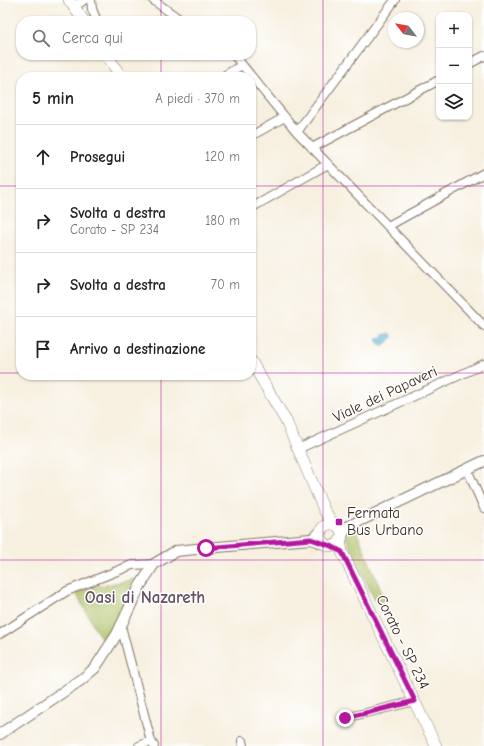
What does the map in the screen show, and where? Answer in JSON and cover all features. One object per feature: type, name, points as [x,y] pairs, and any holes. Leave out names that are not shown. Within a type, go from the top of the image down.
[{"type":"main road","points":[[72,2],[81,16]]},
{"type":"main road","points":[[110,60],[118,72]]},
{"type":"main road","name":"Corato - SP 234","points":[[256,370],[286,421],[333,534],[436,746]]},
{"type":"street","points":[[72,2],[80,3],[84,0]]},
{"type":"street","points":[[91,0],[95,16]]},
{"type":"street","points":[[153,0],[175,16]]},
{"type":"street","points":[[297,132],[394,0]]},
{"type":"street","points":[[472,62],[484,56]]},
{"type":"street","points":[[238,60],[248,72]]},
{"type":"street","points":[[230,72],[242,65]]},
{"type":"street","points":[[256,82],[297,132],[484,326]]},
{"type":"street","points":[[312,148],[436,82]]},
{"type":"street","points":[[256,133],[285,117]]},
{"type":"street","points":[[256,205],[328,164]]},
{"type":"street","points":[[388,226],[484,173]]},
{"type":"street","name":"Viale dei Papaveri","points":[[298,449],[484,364]]},
{"type":"street","points":[[0,734],[81,680],[95,668],[117,634],[140,586],[154,564],[176,551],[311,539],[333,534],[484,461]]},
{"type":"street","points":[[467,469],[484,508]]},
{"type":"street","points":[[0,634],[67,591],[132,565],[154,564]]},
{"type":"street","points":[[121,626],[152,744],[138,746]]},
{"type":"street","points":[[345,718],[415,701]]},
{"type":"green space","points":[[356,530],[385,600],[376,603],[345,535]]},
{"type":"green space","points":[[135,579],[105,643],[97,632],[75,591]]},
{"type":"water","points":[[390,333],[392,335],[392,338],[384,346],[381,346],[377,342],[378,338]]},
{"type":"place","name":"Fermata Bus Urbano","points":[[339,522]]},
{"type":"district","name":"Oasi di Nazareth","points":[[145,597]]},
{"type":"route","points":[[206,548],[311,539],[331,546],[342,552],[415,701],[345,718]]}]
